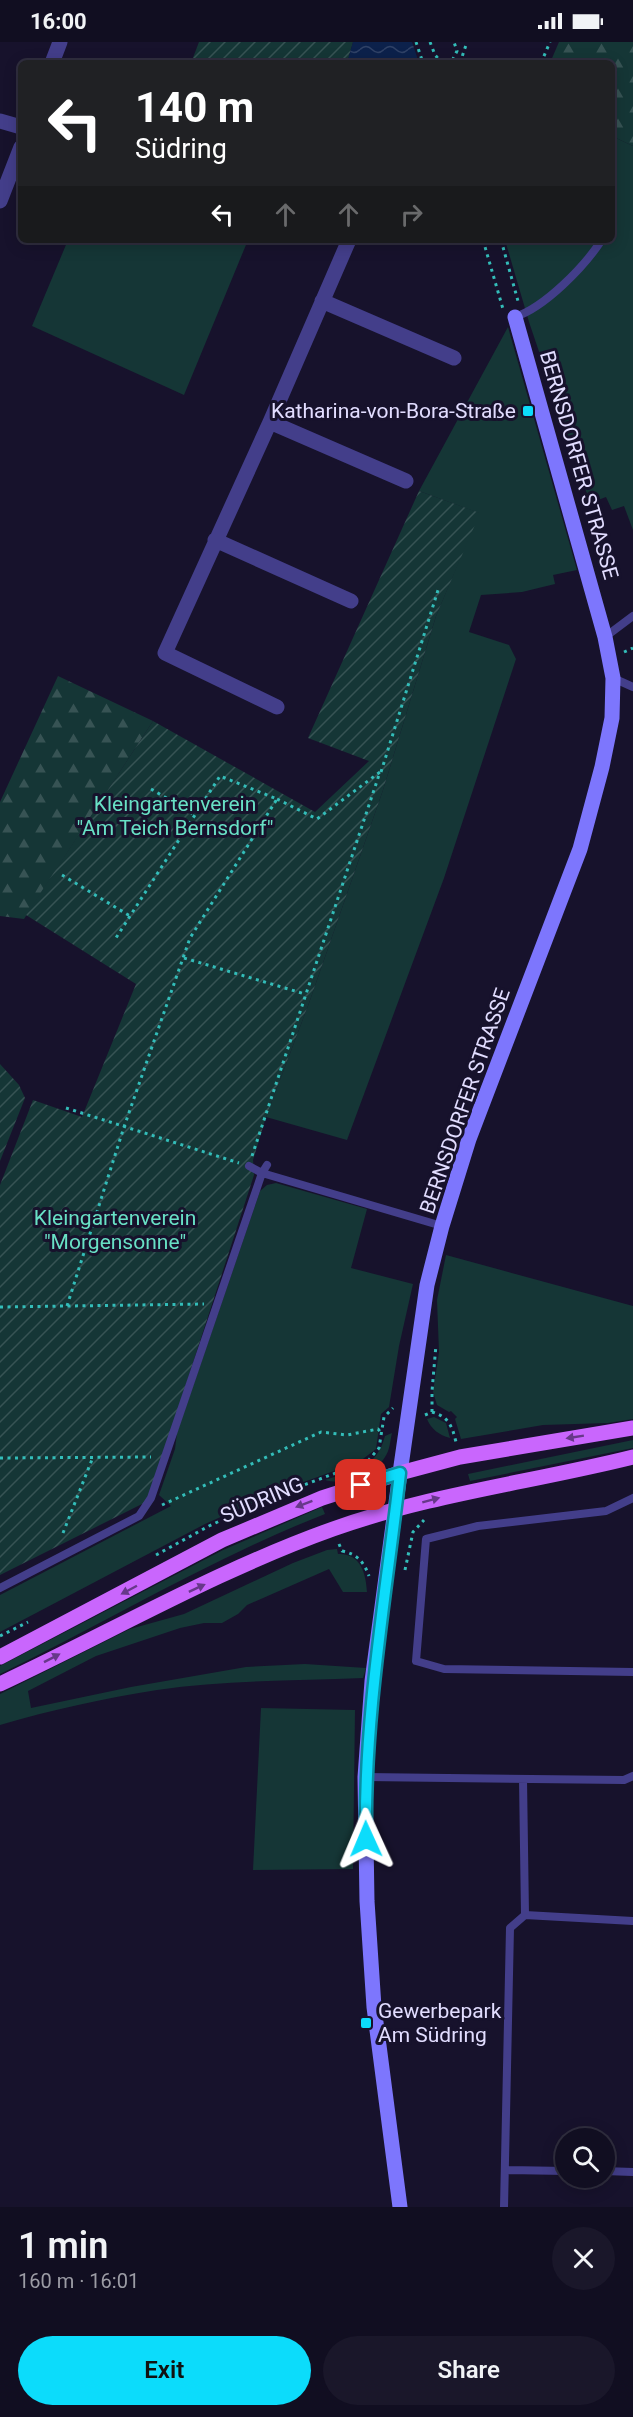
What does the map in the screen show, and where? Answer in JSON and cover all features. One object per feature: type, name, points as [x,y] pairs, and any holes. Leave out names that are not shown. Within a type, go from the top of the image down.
[{"type":"main road","name":"SÜDRING","points":[[0,1657],[222,1540],[322,1498],[400,1473],[468,1456],[633,1428]]},
{"type":"main road","points":[[0,1684],[196,1589],[334,1529],[467,1491],[633,1457]]},
{"type":"street","points":[[53,60],[60,42]]},
{"type":"street","points":[[0,121],[18,126]]},
{"type":"street","points":[[0,201],[18,155]]},
{"type":"street","points":[[277,707],[165,653],[270,422],[348,243]]},
{"type":"street","points":[[322,301],[454,358]]},
{"type":"street","name":"BERNSDORFER STRASSE","points":[[399,2207],[374,2007],[367,1900],[365,1778],[372,1681],[400,1473],[427,1285],[442,1226],[469,1139],[580,849],[612,718],[613,678],[610,634],[518,315]]},
{"type":"street","points":[[270,422],[406,482]]},
{"type":"street","points":[[215,540],[351,601]]},
{"type":"lane","points":[[518,315],[566,281],[589,259],[601,243]]},
{"type":"lane","points":[[610,634],[633,616]]},
{"type":"lane","points":[[613,678],[633,687]]},
{"type":"lane","points":[[249,1166],[265,1169],[442,1226]]},
{"type":"lane","points":[[0,1588],[140,1516],[151,1498],[265,1169]]},
{"type":"lane","points":[[633,1498],[606,1511],[478,1526],[426,1539],[416,1661],[444,1669],[633,1672]]},
{"type":"lane","points":[[365,1778],[624,1780],[633,1776]]},
{"type":"lane","points":[[523,1779],[525,1915]]},
{"type":"lane","points":[[504,2207],[510,1928],[525,1915],[633,1921]]},
{"type":"lane","points":[[505,2170],[555,2171]]},
{"type":"lane","points":[[615,2171],[633,2172]]},
{"type":"path","points":[[416,42],[422,60]]},
{"type":"path","points":[[430,42],[435,55],[441,60]]},
{"type":"path","points":[[452,60],[457,51],[454,42]]},
{"type":"path","points":[[461,60],[467,42]]},
{"type":"path","points":[[543,60],[550,42]]},
{"type":"path","points":[[502,243],[518,315]]},
{"type":"path","points":[[66,1108],[249,1166],[439,588]]},
{"type":"path","points":[[610,634],[620,655]]},
{"type":"path","points":[[114,941],[220,776],[317,819],[380,772]]},
{"type":"path","points":[[151,789],[195,815]]},
{"type":"path","points":[[67,1306],[124,1127],[190,938],[276,799]]},
{"type":"path","points":[[62,875],[130,915]]},
{"type":"path","points":[[184,958],[305,994]]},
{"type":"path","points":[[0,1307],[206,1304]]},
{"type":"path","points":[[432,1412],[436,1342]]},
{"type":"path","points":[[140,1516],[321,1432],[347,1435],[378,1429],[382,1434]]},
{"type":"path","points":[[0,1458],[158,1456]]},
{"type":"path","points":[[63,1533],[93,1457]]},
{"type":"path","points":[[316,1480],[322,1498]]},
{"type":"path","points":[[334,1529],[342,1551],[351,1553],[365,1565],[370,1581]]},
{"type":"green space","points":[[199,42],[353,42],[348,60],[192,60]]},
{"type":"green space","points":[[559,42],[633,42],[633,146],[615,137],[615,60],[551,60]]},
{"type":"green space","points":[[615,137],[633,146],[633,530],[624,506],[612,510],[606,497],[590,503],[529,322],[506,243],[615,243]]},
{"type":"green space","points":[[67,243],[247,243],[184,395],[32,326]]},
{"type":"green space","points":[[508,327],[577,570],[553,575],[555,584],[522,592],[481,595],[469,632],[509,645],[516,659],[444,878],[347,1140],[266,1117],[309,1003],[383,790],[436,616],[479,513],[419,491]]},
{"type":"green space","name":"Kleingartenverein \"Morgensonne\"","points":[[419,491],[480,513],[436,616],[383,790],[309,1003],[266,1117],[253,1160],[254,1175],[148,1501],[0,1575],[0,1185],[33,1100],[82,1117],[136,984],[26,915],[153,721],[315,812],[369,761],[308,738]]},
{"type":"green space","points":[[58,676],[153,721],[24,919],[0,916],[0,802]]},
{"type":"green space","points":[[0,1064],[19,1085],[25,1098],[0,1161]]},
{"type":"green space","points":[[276,1183],[367,1209],[351,1268],[413,1284],[399,1346],[389,1407],[381,1414],[376,1449],[359,1462],[279,1491],[205,1524],[0,1632],[0,1595],[171,1506],[159,1495],[175,1449],[177,1433],[260,1191],[267,1185]]},
{"type":"green space","points":[[446,1255],[633,1306],[633,1419],[608,1423],[543,1425],[461,1439],[455,1419],[457,1417],[451,1411],[437,1405],[433,1392],[439,1352],[437,1300]]},
{"type":"green space","points":[[434,1417],[446,1423],[450,1438],[433,1429],[427,1419]]},
{"type":"green space","points":[[392,1433],[387,1454],[374,1469],[350,1480],[325,1480],[363,1467],[376,1455],[385,1436]]},
{"type":"green space","points":[[633,1440],[633,1448],[470,1481],[468,1474]]},
{"type":"green space","points":[[322,1507],[325,1514],[201,1570],[0,1674],[0,1666],[223,1550]]},
{"type":"green space","points":[[337,1549],[338,1554],[352,1557],[361,1566],[367,1592],[343,1592],[329,1569],[247,1605],[238,1614],[222,1623],[204,1623],[180,1628],[96,1656],[28,1691],[31,1708],[131,1687],[246,1667],[305,1664],[366,1668],[363,1678],[234,1683],[157,1690],[78,1705],[0,1725],[0,1694],[130,1629],[184,1614],[293,1563],[327,1550]]},
{"type":"green space","points":[[261,1708],[355,1710],[353,1869],[253,1870]]},
{"type":"water","points":[[353,42],[412,42],[418,60],[348,60]]},
{"type":"place","name":"Katharina-von-Bora-Straße","points":[[528,411]]},
{"type":"place","name":"Gewerbepark Am Südring","points":[[366,2023]]},
{"type":"route","points":[[361,1485],[400,1473],[372,1681],[365,1778],[366,1839]]},
{"type":"park label","name":"Kleingartenverein \"Am Teich Bernsdorf\"","points":[[175,816]]}]
